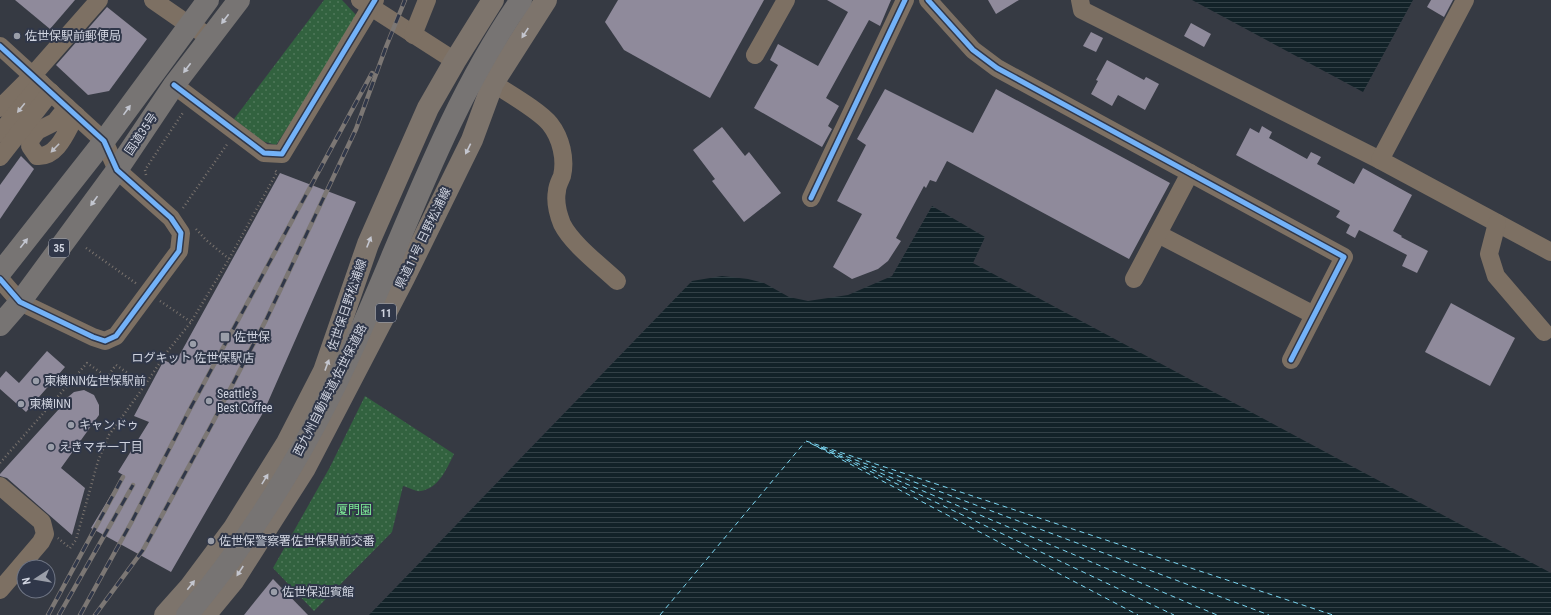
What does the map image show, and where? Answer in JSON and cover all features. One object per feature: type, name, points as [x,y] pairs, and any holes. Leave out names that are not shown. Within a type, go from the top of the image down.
[{"type":"highway","name":"国道35号","points":[[0,273],[104,141],[208,0]]},
{"type":"highway","name":"国道35号","points":[[0,325],[20,302],[117,170],[174,85],[239,0]]},
{"type":"highway","name":"西九州自動車道;佐世保道路","points":[[187,615],[254,526],[324,407],[355,343],[433,160],[473,77],[521,0]]},
{"type":"main road","name":"佐世保日野松浦線","points":[[165,615],[190,587],[234,528],[288,444],[324,371],[368,244],[428,108],[493,0]]},
{"type":"main road","name":"県道11号 日野松浦線","points":[[205,615],[233,581],[305,468],[401,285],[472,140],[493,83],[546,0]]},
{"type":"street","points":[[0,157],[42,83],[99,0]]},
{"type":"street","points":[[153,0],[189,25],[211,37]]},
{"type":"street","points":[[413,35],[427,0]]},
{"type":"street","points":[[755,55],[786,0]]},
{"type":"street","points":[[811,198],[905,0]]},
{"type":"street","points":[[928,0],[973,50],[997,68],[1344,257],[1291,360]]},
{"type":"street","points":[[1080,0],[1082,10],[1380,160],[1551,252]]},
{"type":"street","points":[[1380,160],[1465,0]]},
{"type":"street","points":[[174,85],[264,153],[282,154],[368,3],[413,35],[455,61]]},
{"type":"street","points":[[0,46],[104,141],[117,170],[171,218],[181,233],[179,251],[116,336],[105,341],[93,337],[20,302],[0,279]]},
{"type":"street","points":[[0,108],[42,83]]},
{"type":"street","points":[[0,133],[42,83]]},
{"type":"street","points":[[493,83],[535,111],[550,124],[558,138],[564,161],[562,176],[557,190],[557,205],[562,224],[572,239],[617,281]]},
{"type":"street","points":[[1134,279],[1190,173]]},
{"type":"street","points":[[1497,223],[1489,254],[1496,276],[1544,332]]},
{"type":"street","points":[[1158,234],[1314,315]]},
{"type":"street","points":[[0,486],[42,522],[45,534],[41,542],[0,590]]},
{"type":"path","points":[[146,177],[145,170],[185,110]]},
{"type":"path","points":[[180,212],[230,140]]},
{"type":"path","points":[[42,522],[70,548],[76,540],[98,461],[109,435],[167,352],[191,322],[229,259],[277,172],[271,168]]},
{"type":"path","points":[[191,223],[206,240],[229,259]]},
{"type":"path","points":[[0,463],[87,363],[106,378],[116,365],[145,385]]},
{"type":"green space","points":[[324,0],[342,0],[357,16],[311,92],[276,145],[262,141],[234,119]]},
{"type":"green space","name":"厦門園","points":[[365,396],[454,454],[442,477],[433,486],[419,491],[403,486],[392,532],[314,611],[273,568],[330,467]]},
{"type":"shaded area","points":[[1192,0],[1413,0],[1363,92]]},
{"type":"shaded area","points":[[932,206],[985,237],[973,263],[1551,573],[1551,615],[369,615],[692,281],[722,276],[748,279],[764,283],[789,297],[808,301],[848,295],[892,276]]},
{"type":"building","points":[[15,0],[75,0],[50,29]]},
{"type":"building","points":[[618,0],[764,0],[710,98],[624,50],[605,22]]},
{"type":"building","points":[[827,0],[891,0],[880,26],[869,20],[826,98],[839,106],[828,126],[832,129],[822,147],[754,108],[778,65],[770,60],[778,44],[818,66],[848,12]]},
{"type":"building","points":[[988,0],[1019,0],[996,14]]},
{"type":"building","points":[[1431,0],[1453,0],[1444,17],[1427,7]]},
{"type":"building","points":[[107,7],[147,39],[109,91],[88,95],[56,65]]},
{"type":"building","points":[[1191,23],[1211,34],[1204,47],[1184,36]]},
{"type":"building","points":[[1091,32],[1103,38],[1096,52],[1083,46]]},
{"type":"building","points":[[1107,60],[1144,80],[1146,77],[1159,84],[1145,110],[1118,95],[1112,106],[1091,94],[1098,81],[1096,80]]},
{"type":"building","points":[[885,89],[973,133],[996,89],[1170,183],[1129,259],[947,161],[936,182],[930,180],[926,188],[924,186],[896,238],[901,241],[888,261],[878,269],[852,279],[833,267],[862,214],[837,201],[866,145],[857,139]]},
{"type":"building","points":[[1262,126],[1272,132],[1269,138],[1307,159],[1311,152],[1321,157],[1317,164],[1354,184],[1363,168],[1412,195],[1393,231],[1402,236],[1401,237],[1428,251],[1417,273],[1402,266],[1407,255],[1359,230],[1355,238],[1346,233],[1350,225],[1336,217],[1340,211],[1236,155],[1250,128],[1259,133]]},
{"type":"building","points":[[722,127],[745,156],[749,152],[781,193],[744,222],[712,181],[715,179],[693,150]]},
{"type":"building","points":[[21,156],[34,169],[0,219],[0,185]]},
{"type":"building","name":"佐世保","points":[[280,173],[356,202],[264,411],[171,572],[91,528],[123,475],[118,472],[149,422],[134,416],[164,360],[174,365]]},
{"type":"building","points":[[1451,303],[1515,338],[1490,386],[1425,352]]},
{"type":"building","name":"東横INN佐世保駅前","points":[[47,351],[65,367],[26,412],[0,389],[0,378],[6,371],[19,383]]},
{"type":"building","name":"えきマチ一丁目","points":[[84,390],[94,395],[99,405],[99,415],[61,468],[85,488],[72,535],[7,478],[0,476],[0,474],[68,397],[74,392]]},
{"type":"building","name":"佐世保迎賓館","points":[[273,579],[308,615],[244,615]]},
{"type":"ferry route","points":[[806,441],[1333,615]]},
{"type":"ferry route","points":[[660,615],[805,442]]},
{"type":"ferry route","points":[[810,443],[1138,615]]},
{"type":"ferry route","points":[[814,445],[1217,615]]},
{"type":"ferry route","points":[[821,447],[1269,615]]},
{"type":"ferry route","points":[[821,448],[1174,615]]},
{"type":"railway","points":[[95,615],[143,550],[212,424],[267,318],[356,129],[405,0]]},
{"type":"railway","points":[[80,615],[131,523],[191,407],[372,73]]},
{"type":"railway","points":[[48,615],[123,477]]},
{"type":"railway","points":[[59,615],[133,485]]},
{"type":"cycle path","points":[[174,85],[264,153],[282,154],[375,0]]},
{"type":"cycle path","points":[[811,198],[905,0]]},
{"type":"cycle path","points":[[928,0],[973,50],[997,68],[1344,257],[1291,360]]},
{"type":"cycle path","points":[[0,46],[104,141],[117,170],[171,218],[181,233],[179,251],[116,336],[105,341],[93,337],[20,302],[0,279]]},
{"type":"place","name":"佐世保駅前郵便局","points":[[17,36]]},
{"type":"place","name":"佐世保","points":[[225,337]]},
{"type":"place","name":"ログキット 佐世保駅店","points":[[193,344]]},
{"type":"place","name":"東横INN佐世保駅前","points":[[36,381]]},
{"type":"place","name":"Seattle's Best Coffee","points":[[209,401]]},
{"type":"place","name":"東横INN","points":[[21,404]]},
{"type":"place","name":"キャンドゥ","points":[[71,425]]},
{"type":"place","name":"えきマチ一丁目","points":[[51,447]]},
{"type":"place","name":"佐世保警察署佐世保駅前交番","points":[[211,541]]},
{"type":"place","name":"佐世保迎賓館","points":[[274,592]]}]
